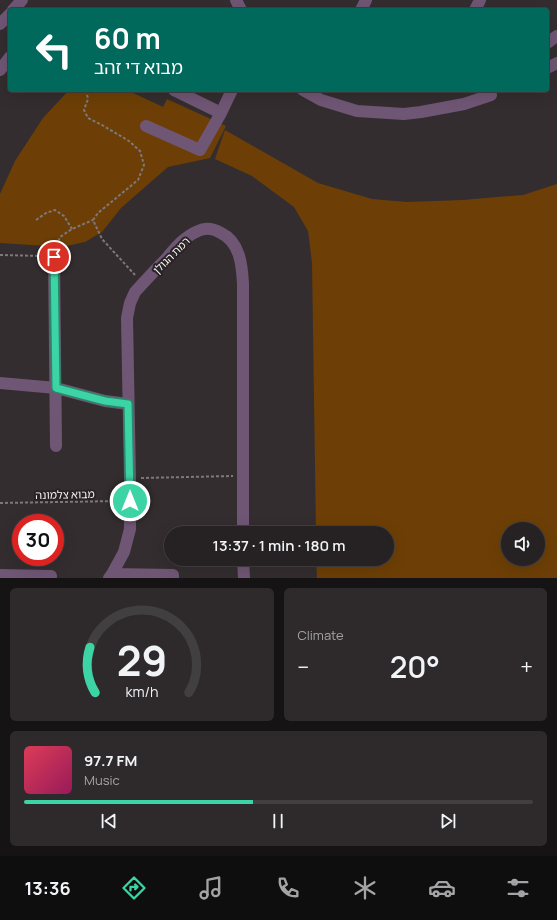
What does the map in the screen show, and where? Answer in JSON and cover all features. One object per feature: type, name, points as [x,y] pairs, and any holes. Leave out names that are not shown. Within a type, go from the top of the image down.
[{"type":"street","points":[[15,8],[22,0]]},
{"type":"street","points":[[0,24],[8,16]]},
{"type":"street","points":[[0,70],[8,60]]},
{"type":"street","points":[[178,92],[221,113]]},
{"type":"street","points":[[146,126],[200,150],[231,92]]},
{"type":"street","points":[[306,92],[321,100],[357,111],[404,114],[464,104],[490,95]]},
{"type":"street","name":"רמת הגולן","points":[[111,576],[124,552],[130,530],[127,318],[130,302],[134,292],[184,239],[198,230],[216,230],[226,235],[234,244],[242,265],[243,526]]},
{"type":"street","points":[[54,257],[56,446]]},
{"type":"street","points":[[0,382],[56,388],[105,401],[128,404]]},
{"type":"street","points":[[244,566],[244,578]]},
{"type":"street","points":[[0,575],[51,576]]},
{"type":"street","points":[[111,576],[173,575],[173,578]]},
{"type":"path","points":[[0,255],[54,257],[60,237],[72,229],[93,220],[98,213],[138,180],[144,165],[140,151],[129,141],[88,118],[84,110],[88,99],[86,92]]},
{"type":"path","points":[[36,220],[46,213],[55,210],[64,216],[72,229]]},
{"type":"path","points":[[93,220],[102,239],[143,283]]},
{"type":"path","points":[[130,478],[243,476]]},
{"type":"path","name":"מבוא צלמונה","points":[[0,503],[130,501]]},
{"type":"shaded area","points":[[67,92],[131,92],[163,107],[167,99],[226,126],[210,158],[168,167],[121,208],[102,232],[85,242],[62,247],[0,243],[0,194],[15,161],[43,118]]},
{"type":"shaded area","points":[[225,130],[318,183],[372,199],[407,202],[463,200],[523,195],[557,184],[557,578],[317,578],[316,566],[394,566],[394,526],[316,526],[312,263],[308,231],[294,207],[252,176],[215,159]]},
{"type":"route","points":[[54,257],[56,388],[105,401],[128,404],[130,501]]}]
